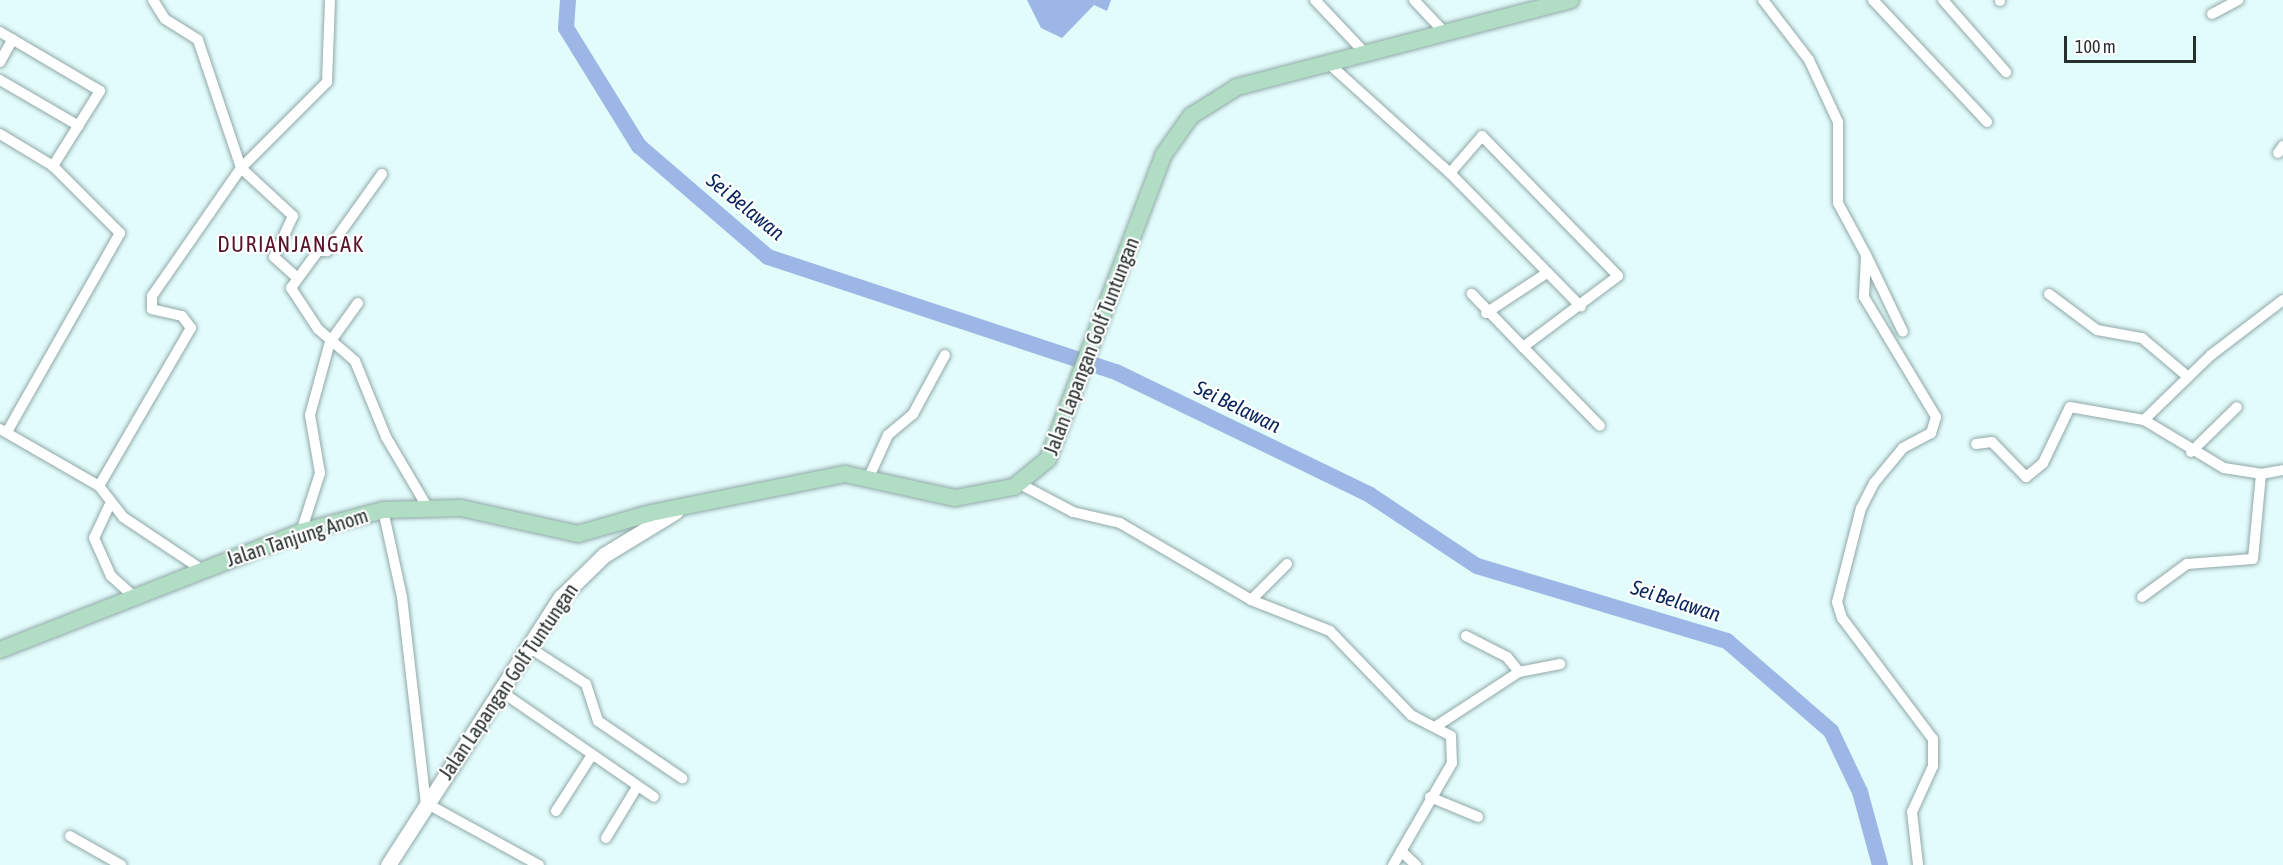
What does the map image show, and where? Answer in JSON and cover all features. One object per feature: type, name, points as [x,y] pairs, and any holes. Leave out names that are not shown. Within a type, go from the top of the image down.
[{"type":"main road","name":"Jalan Lapangan Golf Tuntungan","points":[[676,511],[834,476],[869,477],[955,498],[982,497],[1020,484],[1048,459],[1098,319],[1164,154],[1191,116],[1237,87],[1571,0]]},
{"type":"main road","name":"Jalan Tanjung Anom","points":[[0,650],[201,569],[301,532],[383,510],[426,505],[483,511],[578,534],[676,511]]},
{"type":"street","points":[[153,0],[165,19],[198,40],[241,168],[293,216],[274,257],[296,277]]},
{"type":"street","points":[[99,486],[191,328],[182,316],[152,309],[152,296],[241,168],[327,82],[330,0]]},
{"type":"street","points":[[1315,0],[1365,53]]},
{"type":"street","points":[[1414,0],[1446,34]]},
{"type":"street","points":[[1763,0],[1809,60],[1838,122],[1838,203],[1903,333]]},
{"type":"street","points":[[1873,0],[1987,122]]},
{"type":"street","points":[[1942,0],[2006,72]]},
{"type":"street","points":[[2212,14],[2238,0]]},
{"type":"street","points":[[0,32],[100,92],[53,166]]},
{"type":"street","points":[[0,62],[13,39]]},
{"type":"street","points":[[1327,62],[1450,174],[1581,307]]},
{"type":"street","points":[[0,80],[79,126]]},
{"type":"street","points":[[0,134],[53,166],[120,233],[4,430],[99,486],[109,506],[201,569]]},
{"type":"street","points":[[1450,174],[1482,136],[1609,265],[1617,279],[1523,347]]},
{"type":"street","points":[[382,174],[327,251],[318,251],[296,277],[293,292],[330,342],[355,362],[386,437],[426,505]]},
{"type":"street","points":[[1866,255],[1864,297],[1936,423],[1931,433],[1903,448],[1874,483],[1861,508],[1837,608],[1933,739],[1933,766],[1912,812],[1918,865]]},
{"type":"street","points":[[1486,313],[1547,273]]},
{"type":"street","points":[[1472,294],[1486,313],[1523,347],[1600,426]]},
{"type":"street","points":[[2049,294],[2097,330],[2142,338],[2187,376]]},
{"type":"street","points":[[2144,420],[2187,376],[2283,300]]},
{"type":"street","points":[[301,532],[320,473],[310,415],[330,342],[358,303]]},
{"type":"street","points":[[869,477],[888,434],[913,414],[945,356]]},
{"type":"street","points":[[1977,444],[1992,442],[2026,477],[2043,463],[2070,407],[2144,420],[2192,452],[2224,468],[2261,474],[2283,470]]},
{"type":"street","points":[[2192,452],[2237,407]]},
{"type":"street","points":[[2142,597],[2187,564],[2253,559],[2261,474]]},
{"type":"street","points":[[1020,484],[1073,513],[1120,523],[1251,600],[1335,635],[1411,715],[1438,725],[1451,736],[1455,752],[1393,865]]},
{"type":"street","points":[[109,506],[94,538],[111,576],[133,596]]},
{"type":"street","points":[[383,510],[402,597],[426,803],[539,865]]},
{"type":"street","name":"Jalan Lapangan Golf Tuntungan","points":[[388,865],[527,646],[579,576],[620,543],[676,511]]},
{"type":"street","points":[[1251,600],[1287,564]]},
{"type":"street","points":[[1466,636],[1507,657],[1519,672]]},
{"type":"street","points":[[527,646],[586,684],[603,725],[682,778]]},
{"type":"street","points":[[1438,725],[1519,672],[1560,664]]},
{"type":"street","points":[[499,690],[654,797]]},
{"type":"street","points":[[556,812],[592,755]]},
{"type":"street","points":[[606,838],[637,787]]},
{"type":"street","points":[[1430,798],[1478,817]]},
{"type":"street","points":[[70,836],[121,865]]},
{"type":"street","points":[[1401,851],[1416,865]]},
{"type":"water","points":[[1027,0],[1111,0],[1107,11],[1094,5],[1062,38],[1041,28]]},
{"type":"waterway","name":"Sei Belawan","points":[[568,0],[566,28],[639,146],[768,257],[1116,372],[1370,495],[1477,566],[1727,641],[1831,731],[1860,792],[1880,865]]},
{"type":"district","name":"DURIANJANGAK","points":[[291,245]]}]
